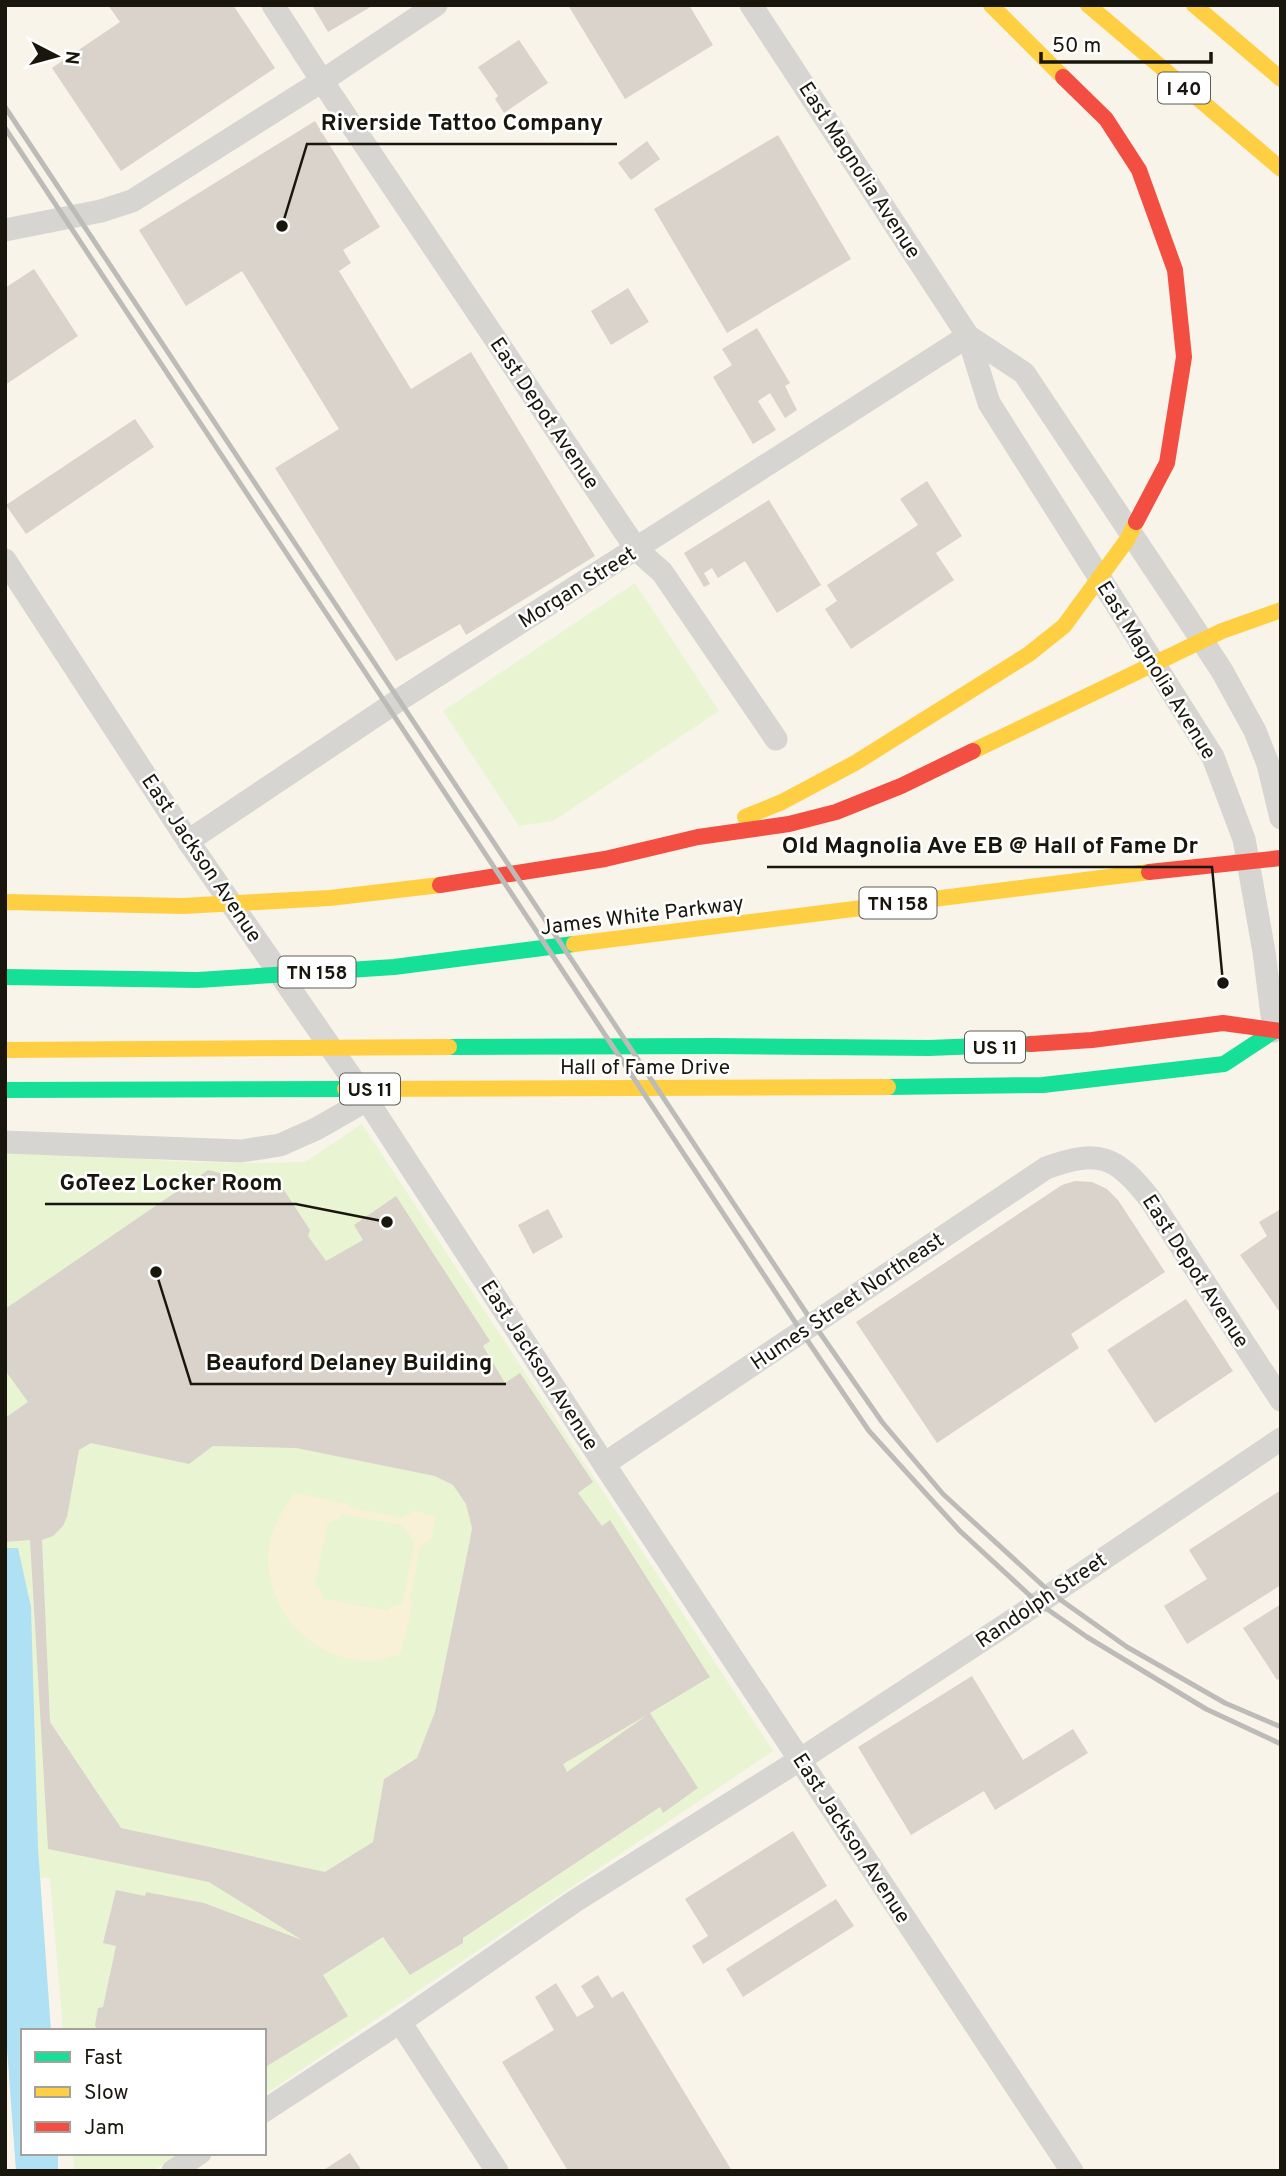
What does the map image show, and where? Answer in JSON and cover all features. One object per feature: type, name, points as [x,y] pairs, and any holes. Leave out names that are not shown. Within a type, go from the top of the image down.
[{"type":"main road","points":[[698,837],[782,802],[855,764],[1029,654],[1064,626],[1127,540],[1167,463],[1184,357],[1175,270],[1139,170],[1106,119],[991,5]]},
{"type":"main road","name":"I 40","points":[[1088,5],[1281,169]]},
{"type":"main road","points":[[1194,5],[1281,79]]},
{"type":"main road","points":[[5,902],[183,906],[330,898],[456,883],[604,859],[698,837],[789,824],[836,812],[961,759],[1222,631],[1281,610]]},
{"type":"main road","name":"James White Parkway","points":[[5,977],[211,979],[394,967],[1170,869],[1281,858]]},
{"type":"main road","points":[[5,890],[63,902]]},
{"type":"main road","name":"Hall of Fame Drive","points":[[5,1049],[996,1047],[1092,1040],[1223,1023],[1277,1031]]},
{"type":"main road","name":"Hall of Fame Drive","points":[[5,1090],[1043,1085],[1224,1064],[1277,1031]]},
{"type":"street","name":"East Depot Avenue","points":[[273,5],[637,550],[662,572],[776,739]]},
{"type":"street","points":[[5,230],[101,211],[132,201],[322,81],[436,5]]},
{"type":"street","name":"East Magnolia Avenue","points":[[751,5],[968,336],[989,403],[1213,757],[1244,839],[1277,1031]]},
{"type":"street","name":"East Magnolia Avenue","points":[[968,336],[1024,373],[1222,671],[1255,731],[1268,764],[1281,818]]},
{"type":"street","name":"Morgan Street","points":[[188,841],[399,700],[968,336]]},
{"type":"street","name":"East Jackson Avenue","points":[[5,561],[188,841],[368,1100],[604,1464],[1072,2171]]},
{"type":"street","points":[[5,1142],[241,1151],[280,1145],[316,1129],[368,1100]]},
{"type":"street","name":"Humes Street Northeast","points":[[604,1464],[1046,1168],[1075,1157],[1097,1157]]},
{"type":"street","name":"East Depot Avenue","points":[[1097,1157],[1114,1163],[1133,1177],[1150,1199],[1281,1400]]},
{"type":"street","name":"Randolph Street","points":[[266,2110],[400,2022],[575,1901],[1019,1616],[1281,1438]]},
{"type":"street","points":[[400,2022],[497,2171]]},
{"type":"street","points":[[173,2171],[197,2155]]},
{"type":"green space","points":[[635,583],[719,711],[553,821],[519,826],[443,711]]},
{"type":"green space","points":[[362,1124],[773,1751],[266,2094],[266,2029],[63,2029],[50,1878],[5,1876],[5,1153],[186,1162],[305,1162]]},
{"type":"green space","points":[[73,2155],[176,2155],[153,2171],[74,2171]]},
{"type":"sand","points":[[295,1493],[402,1518],[414,1511],[436,1516],[431,1539],[420,1546],[410,1600],[413,1602],[401,1654],[369,1661],[337,1655],[309,1640],[287,1617],[271,1583],[268,1556],[276,1524]],"holes":[[[341,1514],[403,1525],[415,1543],[402,1604],[391,1607],[388,1611],[324,1599],[319,1589],[314,1587],[328,1522],[338,1519]]]},
{"type":"water","points":[[5,1548],[18,1548],[31,1607],[38,1848],[51,2029],[21,2029],[21,2155],[58,2155],[58,2171],[16,2171],[5,2021]]},
{"type":"building","points":[[108,5],[233,5],[275,68],[121,171],[52,68],[120,22]]},
{"type":"building","points":[[312,5],[374,5],[328,32]]},
{"type":"building","points":[[568,5],[689,5],[713,45],[625,99]]},
{"type":"building","points":[[519,40],[548,83],[504,113],[495,99],[498,96],[478,67]]},
{"type":"building","points":[[315,121],[380,227],[343,250],[351,263],[339,271],[411,389],[471,352],[595,556],[466,635],[460,624],[396,661],[275,468],[339,429],[242,271],[186,306],[139,230]]},
{"type":"building","points":[[778,135],[851,259],[727,333],[654,209]]},
{"type":"building","points":[[647,141],[660,159],[631,180],[618,163]]},
{"type":"building","points":[[34,269],[78,336],[5,385],[5,288]]},
{"type":"building","points":[[628,288],[649,322],[611,345],[591,311]]},
{"type":"building","points":[[757,328],[790,383],[785,386],[797,410],[785,418],[770,393],[758,401],[776,430],[753,444],[713,377],[732,365],[722,349]]},
{"type":"building","points":[[135,419],[154,447],[26,534],[6,505]]},
{"type":"building","points":[[927,481],[962,536],[936,553],[954,580],[851,649],[825,609],[837,601],[827,585],[918,525],[900,499]]},
{"type":"building","points":[[769,500],[821,585],[777,613],[745,561],[718,578],[712,568],[704,573],[710,584],[704,587],[684,553]]},
{"type":"building","points":[[208,1170],[284,1190],[310,1230],[308,1236],[326,1261],[363,1240],[354,1225],[396,1196],[490,1341],[483,1346],[505,1383],[520,1373],[593,1482],[578,1493],[602,1526],[610,1520],[710,1677],[650,1713],[698,1788],[663,1813],[660,1807],[463,1938],[463,1943],[410,1975],[383,1937],[323,1975],[348,2016],[266,2067],[266,2029],[97,2029],[95,2025],[98,2008],[103,2007],[116,1946],[103,1943],[116,1890],[145,1896],[146,1892],[204,1903],[302,1940],[209,1882],[48,1849],[30,1540],[5,1542],[5,1418],[28,1402],[5,1370],[5,1309]],"holes":[[[91,1443],[189,1464],[213,1446],[296,1448],[435,1476],[453,1485],[466,1504],[472,1528],[435,1712],[417,1758],[384,1779],[373,1842],[325,1872],[121,1828],[50,1722],[42,1540],[53,1536],[63,1526],[67,1517],[79,1450]],[[647,1715],[567,1772],[563,1764]]]},
{"type":"building","points":[[1075,1181],[1092,1182],[1107,1189],[1118,1200],[1165,1272],[1071,1334],[1079,1348],[937,1443],[856,1322],[1062,1185]]},
{"type":"building","points":[[548,1209],[563,1237],[533,1254],[518,1225]]},
{"type":"building","points":[[1281,1209],[1281,1314],[1240,1255],[1267,1236],[1259,1222]]},
{"type":"building","points":[[1186,1299],[1233,1371],[1155,1423],[1107,1350]]},
{"type":"building","points":[[1281,1490],[1281,1585],[1187,1644],[1164,1606],[1207,1579],[1189,1550]]},
{"type":"building","points":[[1281,1604],[1281,1678],[1277,1680],[1243,1628]]},
{"type":"building","points":[[972,1676],[1023,1760],[1073,1729],[1088,1753],[995,1810],[984,1791],[911,1835],[858,1747]]},
{"type":"building","points":[[793,1831],[827,1886],[703,1964],[692,1946],[708,1936],[685,1899]]},
{"type":"building","points":[[836,1899],[854,1926],[743,1997],[726,1969]]},
{"type":"building","points":[[598,1975],[612,1998],[623,1991],[732,2171],[568,2171],[502,2062],[554,2030],[535,1997],[556,1983],[577,2017],[594,2007],[581,1986]]},
{"type":"building","points":[[350,2153],[362,2171],[322,2171]]},
{"type":"railway","points":[[5,107],[813,1323],[882,1422],[943,1494],[1051,1593],[1127,1647],[1225,1703],[1281,1727]]},
{"type":"railway","points":[[5,128],[869,1431],[960,1531],[1037,1602],[1087,1637],[1206,1709],[1281,1744]]},
{"type":"traffic: fast","points":[[5,977],[198,980],[394,967],[574,944]]},
{"type":"traffic: fast","points":[[888,1087],[1043,1085],[1224,1064],[1274,1031]]},
{"type":"traffic: fast","points":[[449,1047],[929,1048],[1031,1044]]},
{"type":"traffic: fast","points":[[5,1090],[345,1089]]},
{"type":"traffic: slow","points":[[991,5],[1063,77]]},
{"type":"traffic: slow","points":[[1088,5],[1281,169]]},
{"type":"traffic: slow","points":[[1194,5],[1281,79]]},
{"type":"traffic: slow","points":[[745,817],[782,802],[855,763],[1029,654],[1064,626],[1127,540],[1136,522]]},
{"type":"traffic: slow","points":[[973,751],[1222,631],[1281,610]]},
{"type":"traffic: slow","points":[[574,944],[1149,872]]},
{"type":"traffic: slow","points":[[5,902],[183,906],[330,898],[440,885]]},
{"type":"traffic: slow","points":[[5,1050],[449,1047]]},
{"type":"traffic: slow","points":[[345,1089],[888,1087]]},
{"type":"traffic: jam","points":[[1063,77],[1106,119],[1139,170],[1175,270],[1184,357],[1167,463],[1136,522]]},
{"type":"traffic: jam","points":[[440,885],[605,859],[698,837],[789,824],[836,812],[901,786],[973,751]]},
{"type":"traffic: jam","points":[[1149,872],[1281,858]]},
{"type":"traffic: jam","points":[[1031,1044],[1092,1040],[1223,1023],[1281,1031]]},
{"type":"place","name":"Riverside Tattoo Company","points":[[282,226]]},
{"type":"place","name":"Old Magnolia Ave EB @ Hall of Fame Dr","points":[[1223,983]]},
{"type":"place","name":"GoTeez Locker Room","points":[[387,1222]]},
{"type":"place","name":"Beauford Delaney Building","points":[[156,1272]]}]
